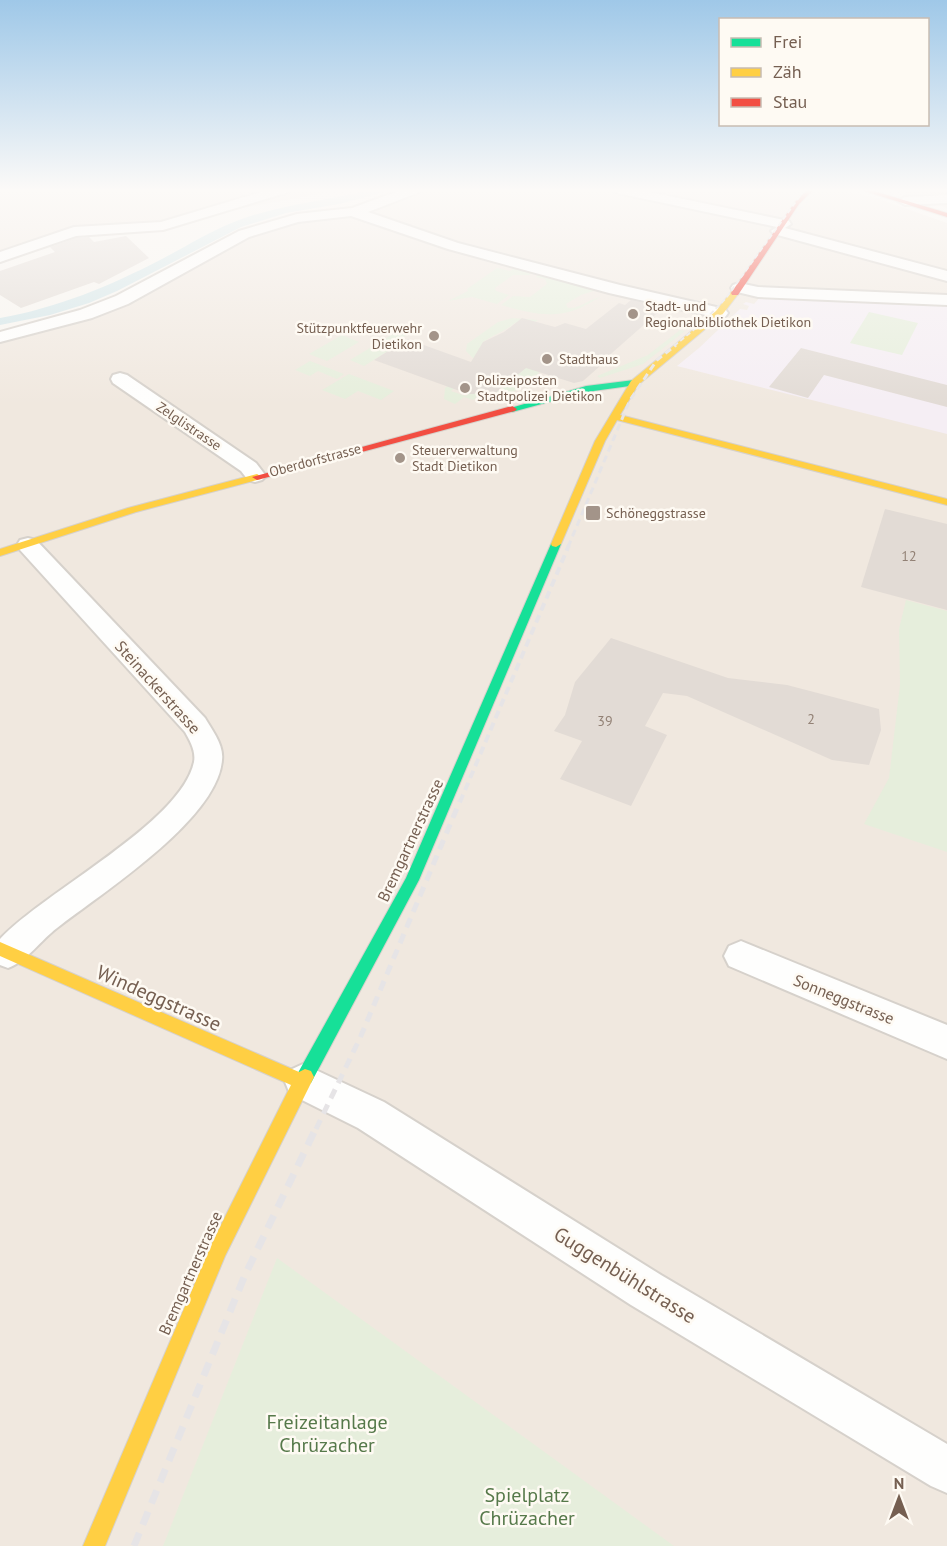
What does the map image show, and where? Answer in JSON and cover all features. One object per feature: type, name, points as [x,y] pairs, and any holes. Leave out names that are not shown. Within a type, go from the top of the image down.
[{"type":"main road","name":"Bremgartnerstrasse","points":[[94,1546],[208,1270],[265,1149],[412,880],[600,441],[634,383],[719,313],[758,261]]},
{"type":"main road","name":"Oberdorfstrasse","points":[[0,553],[132,510],[255,476],[586,389],[634,383]]},
{"type":"main road","points":[[614,416],[805,467],[947,501]]},
{"type":"main road","name":"Windeggstrasse","points":[[4,951],[303,1082]]},
{"type":"street","points":[[0,336],[86,314],[122,300],[194,261]]},
{"type":"street","points":[[513,261],[615,289],[719,313]]},
{"type":"street","points":[[896,261],[947,276]]},
{"type":"street","points":[[739,288],[758,292],[947,300]]},
{"type":"street","name":"Zelglistrasse","points":[[120,378],[249,467],[255,476]]},
{"type":"street","name":"Steinackerstrasse","points":[[4,951],[154,836],[186,804],[201,782],[209,761],[204,741],[195,725],[28,545]]},
{"type":"street","name":"Sonneggstrasse","points":[[741,956],[947,1042]]},
{"type":"street","name":"Guggenbühlstrasse","points":[[303,1082],[371,1115],[646,1290],[947,1470]]},
{"type":"shaded area","points":[[158,261],[175,261],[89,303],[50,315],[0,325],[0,318],[63,302]]},
{"type":"shaded area","points":[[194,261],[947,261],[947,1546],[0,1546],[0,337],[86,314]]},
{"type":"shaded area","points":[[762,295],[947,303],[947,434],[677,366],[740,309],[747,310],[749,306],[743,304],[746,302],[754,304]]},
{"type":"green space","points":[[516,267],[533,272],[529,275],[513,275],[495,288],[496,291],[509,295],[497,304],[472,297],[448,301],[468,291],[467,289],[497,268],[510,271]]},
{"type":"green space","points":[[540,273],[603,288],[581,295],[566,304],[568,308],[577,307],[601,297],[578,309],[557,314],[529,312],[501,305],[513,296],[530,297],[547,284],[545,279],[536,277]]},
{"type":"green space","points":[[869,312],[918,323],[902,355],[850,343]]},
{"type":"green space","points":[[513,318],[538,320],[528,327],[515,323],[483,342],[484,347],[476,354],[488,358],[495,356],[451,391],[466,396],[470,392],[483,392],[473,400],[464,397],[455,404],[444,399],[445,388],[472,368],[475,360],[466,351],[467,344],[498,322]]},
{"type":"green space","points":[[680,330],[685,331],[643,364],[600,378],[597,376],[648,355]]},
{"type":"green space","points":[[398,331],[408,334],[402,338],[406,340],[364,366],[350,360]]},
{"type":"green space","points":[[342,335],[359,342],[327,361],[309,354]]},
{"type":"green space","points":[[310,361],[344,374],[337,379],[318,371],[310,376],[295,370]]},
{"type":"green space","points":[[529,365],[540,372],[521,387],[501,396],[485,395],[493,395]]},
{"type":"green space","points":[[349,374],[394,391],[381,400],[358,391],[345,399],[322,390]]},
{"type":"green space","points":[[906,600],[947,611],[947,852],[864,824],[889,778],[900,685],[899,629]]},
{"type":"green space","name":"Freizeitanlage Chrüzacher","points":[[277,1258],[674,1546],[163,1546]]},
{"type":"building","points":[[29,261],[143,261],[99,284],[94,282],[21,308],[0,295],[0,271]]},
{"type":"building","points":[[631,300],[663,308],[583,381],[574,383],[526,368],[493,395],[479,391],[468,394],[374,360],[407,339],[471,362],[483,342],[504,332],[522,318],[555,327],[565,323],[586,329],[619,303],[625,305]]},
{"type":"building","points":[[801,348],[947,385],[947,407],[824,375],[808,398],[769,387]]},
{"type":"building","points":[[885,509],[947,524],[947,610],[861,587]]},
{"type":"building","points":[[611,638],[728,678],[787,685],[879,709],[881,730],[869,765],[832,760],[687,696],[663,693],[645,726],[667,735],[631,806],[560,779],[582,741],[554,731],[565,715],[575,682]]},
{"type":"railway","points":[[674,346],[702,323],[726,298],[753,261]]},
{"type":"railway","points":[[568,547],[630,400],[657,360],[676,345]]},
{"type":"railway","points":[[460,802],[569,545]]},
{"type":"railway","points":[[316,1129],[360,1038],[460,801]]},
{"type":"railway","points":[[134,1546],[245,1275],[316,1128]]},
{"type":"traffic: fast","points":[[512,409],[586,389],[634,383]]},
{"type":"traffic: fast","points":[[305,1077],[412,880],[556,544]]},
{"type":"traffic: slow","points":[[556,544],[600,441],[634,383],[719,313],[735,293]]},
{"type":"traffic: slow","points":[[614,416],[947,502]]},
{"type":"traffic: slow","points":[[0,553],[132,510],[257,477]]},
{"type":"traffic: slow","points":[[0,949],[303,1082]]},
{"type":"traffic: slow","points":[[94,1546],[219,1249],[305,1077]]},
{"type":"traffic: jam","points":[[735,293],[757,261]]},
{"type":"traffic: jam","points":[[257,477],[512,409]]},
{"type":"place","name":"Stadt- und Regionalbibliothek Dietikon","points":[[633,314]]},
{"type":"place","name":"Stützpunktfeuerwehr Dietikon","points":[[434,336]]},
{"type":"place","name":"Stadthaus","points":[[547,359]]},
{"type":"place","name":"Polizeiposten Stadtpolizei Dietikon","points":[[465,388]]},
{"type":"place","name":"Steuerverwaltung Stadt Dietikon","points":[[400,458]]},
{"type":"place","name":"Schöneggstrasse","points":[[593,513]]},
{"type":"park label","name":"Spielplatz Chrüzacher","points":[[527,1506]]}]
